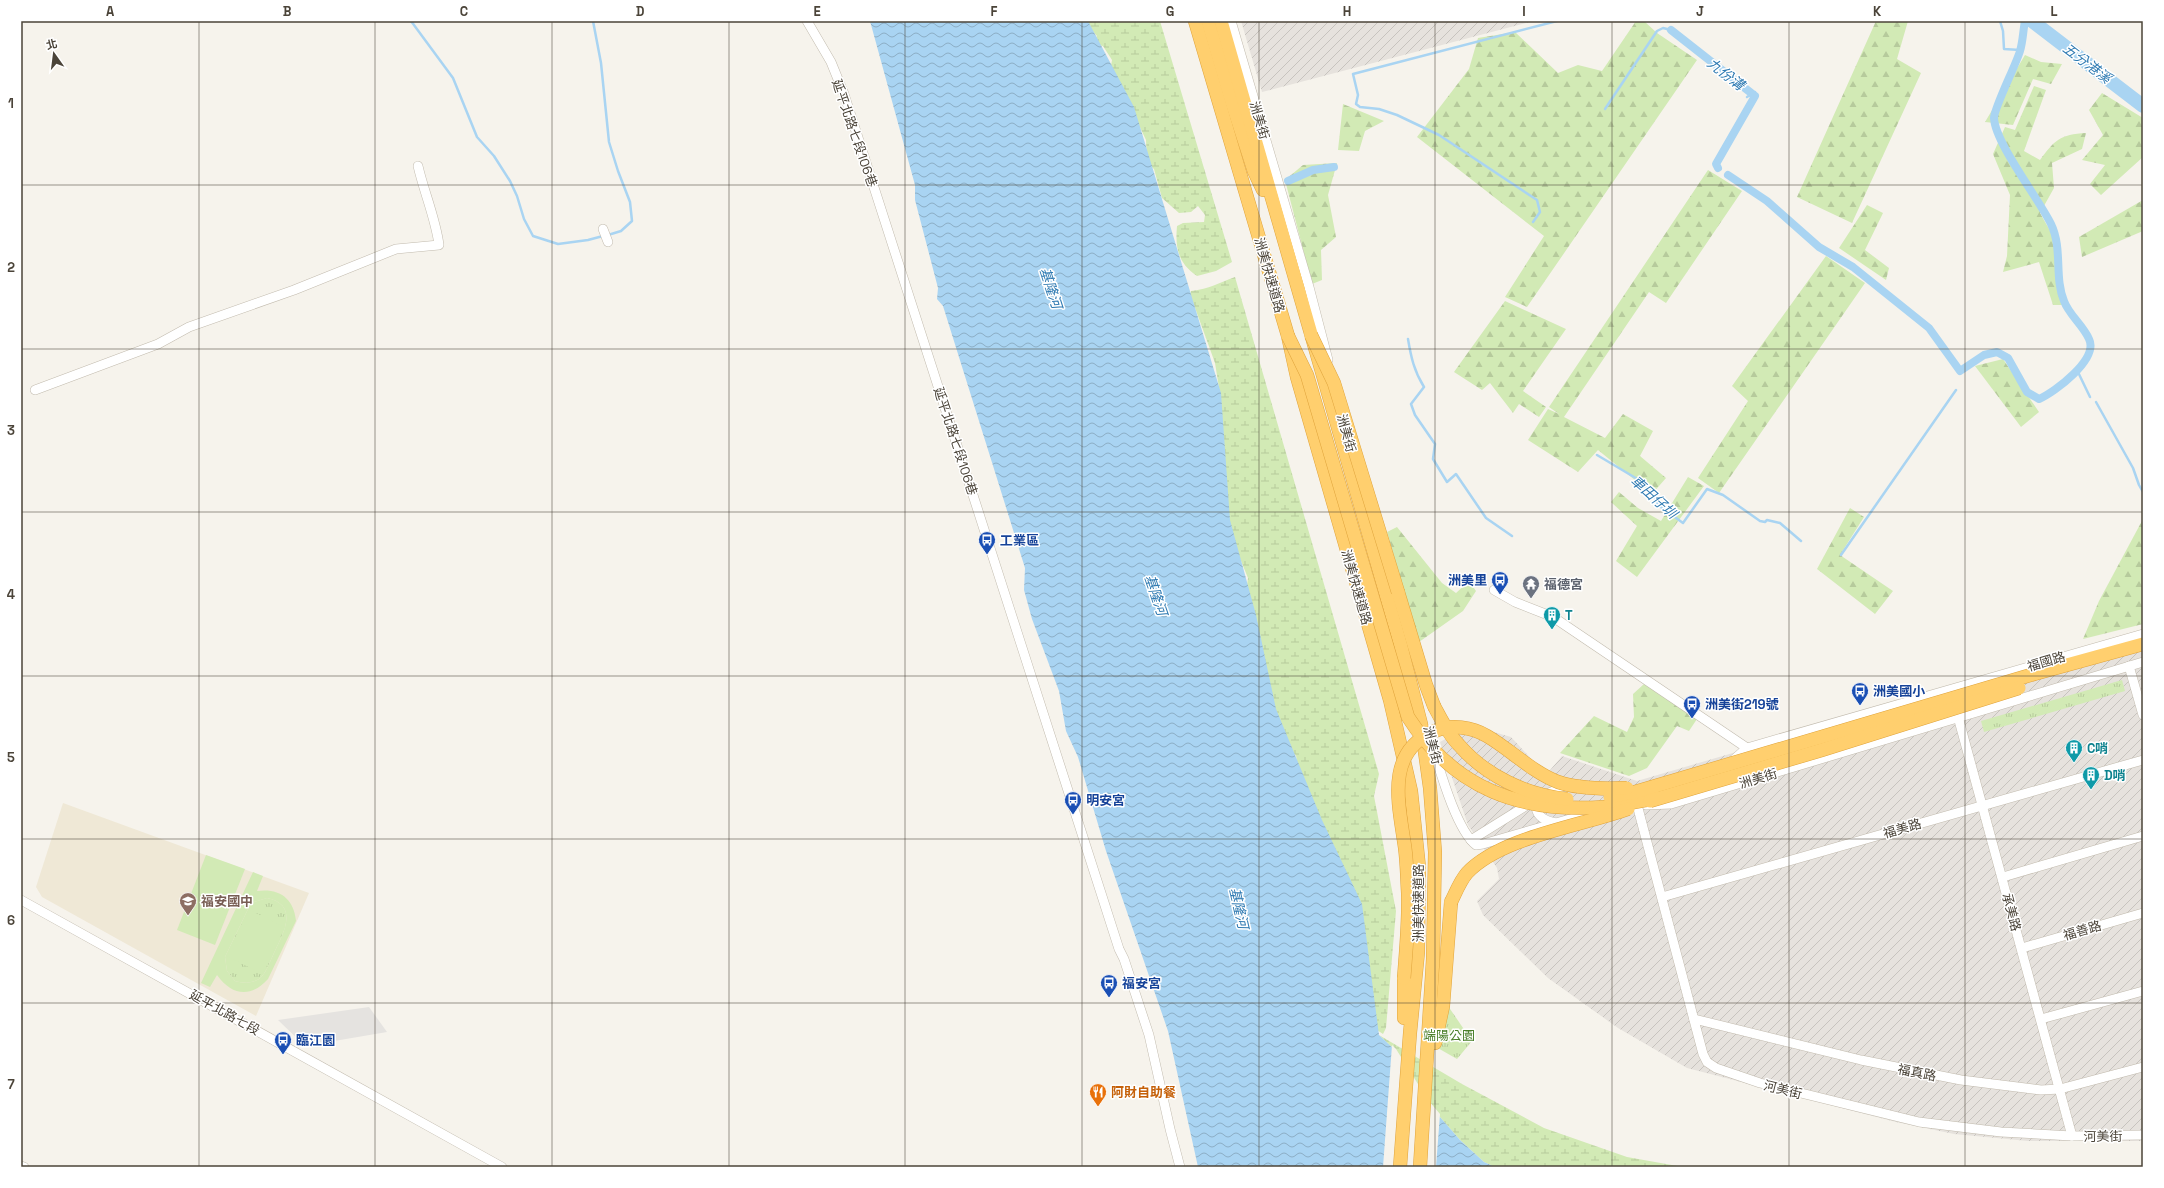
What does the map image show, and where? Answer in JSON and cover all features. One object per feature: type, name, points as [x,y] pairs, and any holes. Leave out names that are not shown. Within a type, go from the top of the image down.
[{"type":"highway","name":"洲美快速道路","points":[[1195,21],[1288,336],[1297,377],[1390,700],[1411,791],[1419,867],[1418,952],[1400,1167]]},
{"type":"highway","points":[[1208,21],[1254,171],[1281,230]]},
{"type":"highway","name":"洲美快速道路","points":[[1221,21],[1400,643],[1422,731],[1430,788],[1436,874],[1426,1088],[1420,1167]]},
{"type":"highway","points":[[1230,96],[1249,204]]},
{"type":"highway","points":[[1311,335],[1334,383],[1426,685],[1434,706],[1458,744],[1475,761],[1510,783],[1533,793],[1554,798],[1601,799],[1656,792]]},
{"type":"highway","points":[[1288,336],[1307,375],[1408,717],[1430,748],[1470,780],[1515,800],[1557,807],[1605,807],[2035,678],[2143,644]]},
{"type":"highway","points":[[2035,678],[2143,651]]},
{"type":"highway","points":[[1403,1130],[1404,978],[1408,895],[1398,788],[1401,767],[1407,752],[1426,734],[1439,729],[1456,727],[1486,735],[1543,774],[1558,782],[1577,786],[1656,792]]},
{"type":"highway","points":[[1426,1088],[1443,1006],[1451,902],[1466,874],[1477,864],[1507,847],[1536,836],[1609,816],[1656,792]]},
{"type":"street","name":"延平北路七段106巷","points":[[807,21],[832,62],[844,94],[1094,866],[1119,949],[1149,1035],[1180,1167]]},
{"type":"street","name":"洲美街","points":[[1231,21],[1309,287],[1372,527],[1442,780],[1453,808],[1471,840],[1476,845],[1615,806],[1637,804],[1659,806],[1671,804],[1958,718]]},
{"type":"street","points":[[35,390],[158,344],[189,327],[294,290],[396,249],[438,245],[437,232],[424,193],[418,166]]},
{"type":"street","points":[[603,229],[607,240]]},
{"type":"street","points":[[1494,590],[1515,602],[1553,617],[1747,748]]},
{"type":"street","name":"福國路","points":[[1950,688],[2143,634]]},
{"type":"street","points":[[1958,718],[2143,662]]},
{"type":"street","points":[[2129,666],[2143,715]]},
{"type":"street","name":"洲美街","points":[[1471,840],[1540,797],[1576,782],[1599,783],[1633,789],[1665,787],[1699,779],[1717,771],[1735,759],[1747,748],[1950,688]]},
{"type":"street","name":"承美路","points":[[1950,688],[2003,877],[2072,1136]]},
{"type":"street","name":"福美路","points":[[1662,896],[2143,760]]},
{"type":"street","name":"河美街","points":[[1633,789],[1702,1054],[1707,1062],[1716,1068],[1760,1083],[1919,1122],[2001,1132],[2072,1136],[2143,1135]]},
{"type":"street","points":[[1540,797],[1537,802],[1539,815],[1548,822],[1556,823]]},
{"type":"street","points":[[2003,877],[2143,836]]},
{"type":"street","name":"延平北路七段","points":[[21,900],[502,1167]]},
{"type":"street","name":"福善路","points":[[2022,948],[2143,913]]},
{"type":"street","points":[[2041,1019],[2143,991]]},
{"type":"street","name":"福真路","points":[[1694,1019],[1861,1060],[1961,1080],[2041,1090],[2060,1089],[2143,1067]]},
{"type":"shaded area","points":[[1241,21],[1534,21],[1262,92]]},
{"type":"shaded area","points":[[2143,636],[2143,1141],[2028,1141],[1954,1134],[1896,1122],[1687,1068],[1618,1028],[1548,978],[1483,915],[1477,901],[1499,879],[1497,868],[1468,825],[1440,742],[1470,725],[1511,737],[1546,775],[1562,756],[1637,781],[1938,693]]},
{"type":"shaded area","name":"福安國中","points":[[63,803],[309,893],[256,1016],[42,897],[36,887]]},
{"type":"shaded area","points":[[369,1007],[387,1032],[305,1046],[278,1020]]},
{"type":"green space","points":[[1084,21],[1160,21],[1232,262],[1216,271],[1197,276],[1182,260],[1177,248],[1177,226],[1183,223],[1204,222],[1205,215],[1198,206],[1191,212],[1179,213],[1162,198],[1154,169],[1147,163],[1146,140],[1111,66],[1112,60],[1103,46],[1096,45],[1094,41],[1097,36]]},
{"type":"green space","points":[[1636,21],[1644,21],[1657,33],[1697,60],[1527,307],[1505,297],[1544,236],[1417,137],[1469,69],[1478,38],[1515,32],[1558,73],[1578,65],[1602,71]]},
{"type":"green space","points":[[1876,21],[1908,21],[1897,59],[1921,73],[1852,223],[1797,197]]},
{"type":"green space","points":[[2025,55],[2041,62],[2062,64],[2051,84],[2033,79],[2013,125],[1985,122]]},
{"type":"green space","points":[[2034,86],[2046,90],[2024,151],[2040,160],[2049,148],[2058,140],[2070,135],[2086,133],[2082,149],[2052,163],[2054,188],[2040,213],[2053,236],[2062,305],[2053,305],[2039,262],[2003,272],[2007,256],[2010,195],[1993,154],[2005,127],[2015,130]]},
{"type":"green space","points":[[2102,93],[2143,118],[2143,157],[2101,195],[2090,184],[2105,165],[2082,160],[2103,135],[2089,110]]},
{"type":"green space","points":[[1343,104],[1384,121],[1365,131],[1359,151],[1338,150]]},
{"type":"green space","points":[[1337,163],[1328,195],[1336,237],[1321,250],[1322,280],[1312,284],[1285,180],[1303,165]]},
{"type":"green space","points":[[1708,170],[1742,191],[1666,303],[1649,292],[1564,417],[1605,438],[1623,414],[1653,431],[1640,456],[1666,478],[1652,494],[1598,450],[1578,472],[1528,440],[1548,409],[1559,414],[1549,407]]},
{"type":"green space","points":[[2143,200],[2143,231],[2082,257],[2079,237]]},
{"type":"green space","points":[[1867,205],[1883,213],[1865,250],[1889,268],[1886,280],[1839,248]]},
{"type":"green space","points":[[1826,256],[1865,283],[1719,493],[1698,478],[1748,401],[1732,386]]},
{"type":"green space","points":[[1235,277],[1379,774],[1374,796],[1396,911],[1386,1028],[1383,1034],[1374,1028],[1311,794],[1299,778],[1296,755],[1286,752],[1246,592],[1248,578],[1230,534],[1220,394],[1215,363],[1190,294],[1191,291],[1209,287]]},
{"type":"green space","points":[[1505,301],[1566,329],[1523,391],[1546,407],[1539,417],[1519,404],[1513,413],[1490,383],[1482,390],[1454,372]]},
{"type":"green space","points":[[2003,359],[2039,412],[2021,427],[1975,366]]},
{"type":"green space","points":[[1688,477],[1704,486],[1637,577],[1616,561],[1637,526],[1611,502],[1619,492],[1638,508],[1661,521]]},
{"type":"green space","points":[[1850,508],[1864,517],[1840,555],[1893,591],[1875,614],[1817,569]]},
{"type":"green space","points":[[2143,519],[2143,624],[2083,639],[2099,601]]},
{"type":"green space","points":[[1397,527],[1442,583],[1456,593],[1469,581],[1476,591],[1463,611],[1419,642],[1387,532]]},
{"type":"green space","points":[[2122,680],[2125,691],[1984,732],[1981,721]]},
{"type":"green space","points":[[1644,684],[1697,719],[1689,731],[1677,726],[1647,768],[1629,776],[1560,753],[1594,716],[1627,732],[1634,717],[1633,694]]},
{"type":"green space","points":[[206,855],[245,869],[215,945],[177,930]]},
{"type":"green space","points":[[253,872],[263,876],[257,891],[272,891],[284,896],[292,906],[296,921],[268,979],[262,985],[248,992],[235,991],[223,982],[217,975],[210,987],[201,983]],"holes":[[[267,898],[277,902],[283,907],[286,913],[286,921],[281,937],[266,971],[259,979],[253,982],[244,983],[235,981],[227,971],[225,957],[249,907],[254,902]]]},
{"type":"green space","points":[[267,898],[277,902],[283,907],[286,913],[286,921],[281,937],[268,967],[259,979],[244,983],[235,981],[227,971],[225,957],[249,907],[254,902]]},
{"type":"green space","points":[[249,910],[285,927],[263,974],[226,956]]},
{"type":"green space","name":"端陽公園","points":[[1448,1006],[1472,1041],[1457,1059],[1436,1047]]},
{"type":"green space","points":[[1379,1035],[1462,1084],[1544,1128],[1627,1157],[1683,1167],[1495,1167],[1484,1162],[1460,1140],[1426,1101],[1395,1050]]},
{"type":"water","name":"基隆河","points":[[870,21],[1088,21],[1134,107],[1221,393],[1230,520],[1256,615],[1276,709],[1322,820],[1362,904],[1379,1035],[1395,1050],[1426,1101],[1460,1140],[1484,1162],[1495,1167],[1198,1167],[1168,1031],[1106,851],[1078,757],[1066,731],[1059,691],[1032,619],[1024,590],[1025,568],[943,306],[937,299],[938,288],[915,200],[915,185]]},
{"type":"pier","points":[[1392,1045],[1428,1100],[1440,1114],[1436,1167],[1383,1167]]},
{"type":"waterway","points":[[411,21],[453,78],[477,137],[494,156],[510,181],[517,196],[524,219],[533,236],[558,244],[588,240],[603,236]]},
{"type":"waterway","points":[[593,21],[601,63],[609,142],[630,202],[632,221],[621,231],[608,235]]},
{"type":"waterway","points":[[1533,222],[1540,212],[1537,200],[1439,135],[1397,115],[1379,109],[1360,107],[1356,104],[1358,95],[1353,74],[1557,21]]},
{"type":"waterway","name":"九份溝","points":[[2000,21],[2003,31],[2004,49],[2020,50]]},
{"type":"waterway","points":[[1728,175],[1767,201],[1819,247],[1853,267],[1929,328],[1960,371],[1984,355],[1997,352],[2008,358],[2027,392],[2039,399],[2074,374],[2088,356],[2090,347],[2089,339],[2066,306],[2061,292],[2057,243],[2051,224],[2009,156],[1996,129],[1994,118],[1995,113],[2020,51],[2025,21]]},
{"type":"waterway","name":"五分港溪","points":[[2032,21],[2143,106]]},
{"type":"waterway","points":[[1605,109],[1657,31],[1663,28],[1671,30]]},
{"type":"waterway","name":"九份溝","points":[[1671,30],[1755,96],[1716,164],[1718,168]]},
{"type":"waterway","name":"九份溝","points":[[1747,97],[1755,92]]},
{"type":"waterway","points":[[1288,181],[1313,170],[1334,167]]},
{"type":"waterway","points":[[1408,339],[1413,364],[1424,387],[1411,404],[1415,415],[1435,444],[1433,459],[1447,482],[1456,474],[1486,518],[1512,536]]},
{"type":"waterway","points":[[2077,370],[2090,397]]},
{"type":"waterway","points":[[1841,555],[1956,390]]},
{"type":"waterway","points":[[2096,402],[2133,468],[2143,492]]},
{"type":"waterway","name":"車田仔圳","points":[[1597,455],[1639,480],[1651,490],[1658,505],[1683,523],[1707,489],[1723,495],[1760,521],[1765,522],[1767,520],[1780,523],[1801,541]]},
{"type":"place","name":"工業區","points":[[987,555]]},
{"type":"place","name":"洲美里","points":[[1500,595]]},
{"type":"place","name":"福德宮","points":[[1531,599]]},
{"type":"place","name":"T","points":[[1552,630]]},
{"type":"place","name":"洲美國小","points":[[1860,706]]},
{"type":"place","name":"洲美街219號","points":[[1692,719]]},
{"type":"place","name":"C哨","points":[[2074,763]]},
{"type":"place","name":"D哨","points":[[2091,790]]},
{"type":"place","name":"明安宮","points":[[1073,815]]},
{"type":"place","name":"福安國中","points":[[188,916]]},
{"type":"place","name":"福安宮","points":[[1109,998]]},
{"type":"place","name":"臨江園","points":[[283,1055]]},
{"type":"place","name":"阿財自助餐","points":[[1098,1107]]}]
